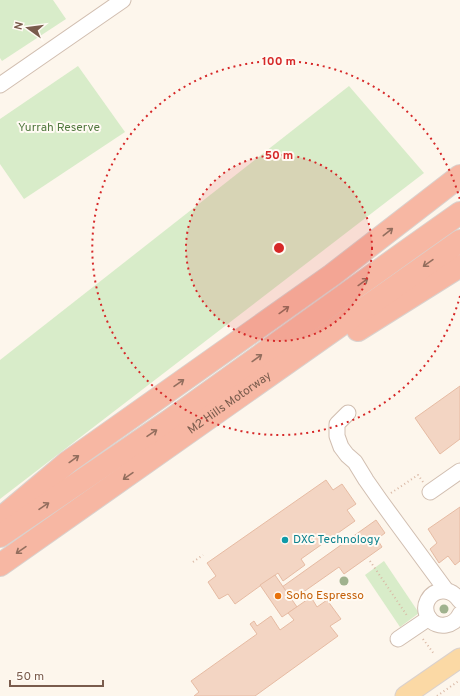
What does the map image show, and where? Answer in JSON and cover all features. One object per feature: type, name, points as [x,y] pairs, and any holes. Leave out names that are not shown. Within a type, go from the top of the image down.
[{"type":"highway","points":[[0,519],[68,462],[332,275],[460,176]]},
{"type":"highway","name":"M2 Hills Motorway","points":[[0,536],[169,422],[460,213]]},
{"type":"highway","name":"M2 Hills Motorway","points":[[0,565],[460,241]]},
{"type":"highway","points":[[149,461],[460,266]]},
{"type":"main road","points":[[405,696],[460,658]]},
{"type":"street","points":[[1,82],[123,0]]},
{"type":"street","points":[[348,412],[337,424],[337,436],[341,447],[347,456],[355,462],[380,500],[446,590]]},
{"type":"street","points":[[430,492],[460,472]]},
{"type":"street","points":[[460,601],[454,593],[446,590],[437,591],[430,596],[427,601],[426,608],[429,618],[434,623],[441,625],[448,625],[460,617]]},
{"type":"street","points":[[398,639],[429,618]]},
{"type":"path","points":[[389,494],[413,477]]},
{"type":"path","points":[[193,562],[203,555]]},
{"type":"path","points":[[370,561],[434,654]]},
{"type":"path","points":[[437,696],[460,680]]},
{"type":"green space","points":[[0,0],[53,0],[66,19],[2,61],[0,58]]},
{"type":"green space","name":"Yurrah Reserve","points":[[78,66],[125,132],[24,199],[0,164],[0,119]]},
{"type":"green space","points":[[349,86],[424,173],[0,499],[0,360]]},
{"type":"green space","points":[[384,561],[419,613],[400,627],[365,575]]},
{"type":"building","points":[[460,386],[460,439],[440,454],[415,418]]},
{"type":"building","name":"DXC Technology","points":[[326,480],[333,490],[342,484],[356,504],[347,510],[355,521],[301,559],[305,565],[283,581],[278,573],[235,604],[228,594],[219,599],[208,582],[216,576],[207,563]]},
{"type":"building","points":[[460,507],[460,561],[455,565],[448,556],[439,563],[430,549],[437,543],[428,529]]},
{"type":"building","points":[[376,520],[385,533],[377,539],[382,547],[344,574],[339,567],[292,600],[282,587]]},
{"type":"building","points":[[275,575],[297,607],[282,617],[260,585]]},
{"type":"building","points":[[311,597],[317,607],[327,600],[341,619],[330,626],[338,636],[255,696],[194,696],[199,692],[191,681],[257,634],[250,624],[254,621],[257,626],[271,616],[280,630],[294,620],[288,613]]},
{"type":"place","name":"DXC Technology","points":[[285,540]]},
{"type":"place","name":"Soho Espresso","points":[[278,596]]}]
